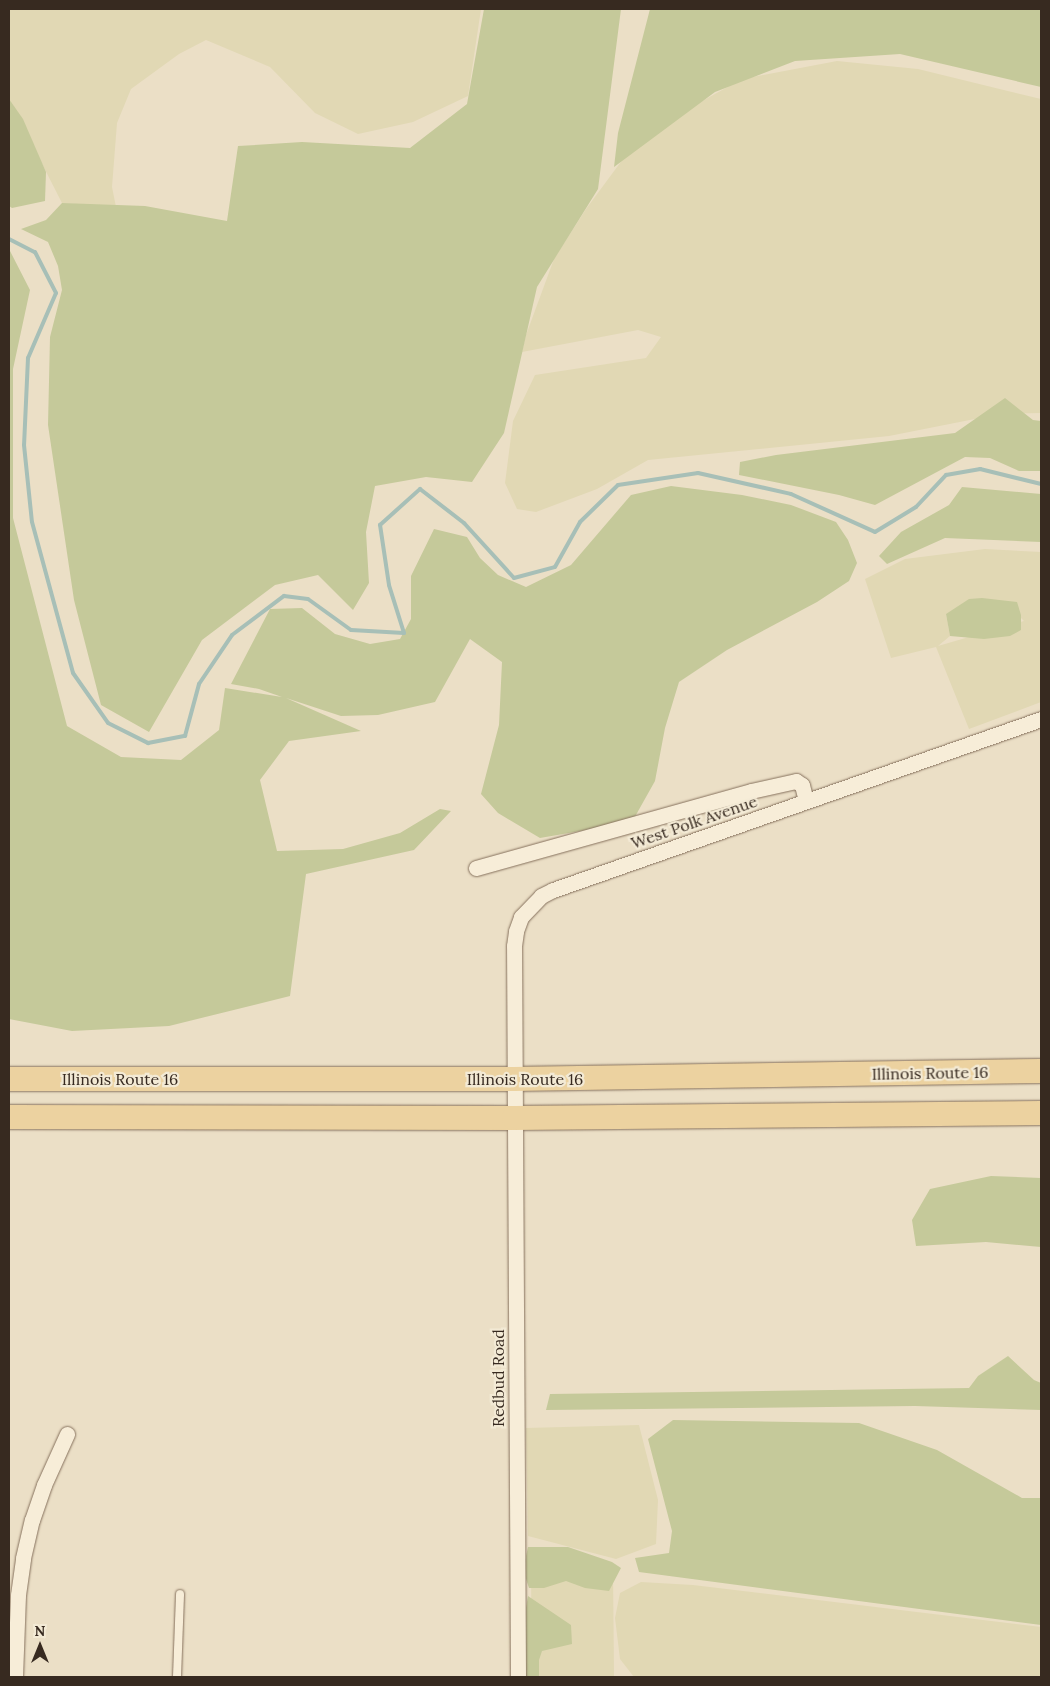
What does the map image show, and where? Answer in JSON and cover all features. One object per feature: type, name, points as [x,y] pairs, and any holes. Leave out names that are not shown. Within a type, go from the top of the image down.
[{"type":"main road","name":"Illinois Route 16","points":[[9,1079],[514,1079],[1041,1071]]},
{"type":"main road","points":[[9,1117],[514,1118],[1041,1113]]},
{"type":"street","name":"West Polk Avenue","points":[[514,1079],[514,946],[519,924],[530,906],[541,896],[553,890],[1041,719]]},
{"type":"street","points":[[476,868],[751,791],[796,781],[802,785],[806,801]]},
{"type":"street","name":"Redbud Road","points":[[514,1079],[518,1677]]},
{"type":"street","points":[[15,1677],[18,1594],[23,1558],[32,1520],[44,1485],[67,1434]]},
{"type":"lane","points":[[177,1677],[180,1594]]},
{"type":"shaded area","points":[[9,9],[481,9],[468,96],[413,122],[358,134],[315,113],[270,67],[206,40],[179,54],[131,89],[117,123],[112,187],[116,207],[62,203],[9,99]]},
{"type":"shaded area","points":[[837,61],[918,69],[1041,99],[1041,413],[1000,414],[889,436],[648,460],[597,489],[536,512],[517,509],[505,483],[513,421],[535,375],[646,358],[661,337],[638,330],[522,352],[526,335],[554,259],[586,209],[623,159],[686,110],[742,79]]},
{"type":"shaded area","points":[[985,549],[1041,552],[1041,702],[969,729],[936,647],[891,658],[865,579],[905,559]],"holes":[[[1005,602],[1024,621],[938,646],[950,636],[946,614]]]},
{"type":"shaded area","points":[[639,1425],[658,1500],[656,1544],[616,1559],[528,1536],[526,1428]]},
{"type":"shaded area","points":[[531,1570],[613,1570],[614,1677],[532,1677]]},
{"type":"shaded area","points":[[641,1582],[693,1585],[1041,1627],[1041,1677],[634,1677],[620,1659],[615,1618],[620,1593]]},
{"type":"green space","points":[[484,9],[621,9],[598,189],[537,287],[504,433],[472,482],[426,477],[375,486],[366,532],[369,583],[353,610],[318,575],[275,585],[202,640],[149,732],[101,705],[74,600],[48,425],[50,337],[62,290],[58,266],[48,242],[21,229],[46,220],[62,203],[145,206],[227,221],[238,146],[302,142],[410,148],[467,104]]},
{"type":"green space","points":[[650,9],[1041,9],[1041,87],[900,54],[795,61],[715,92],[614,167],[618,133]]},
{"type":"green space","points":[[9,99],[23,119],[46,172],[45,201],[12,208],[9,206]]},
{"type":"green space","points":[[9,249],[30,290],[13,369],[13,518],[67,726],[121,757],[181,760],[219,730],[225,688],[282,697],[259,689],[231,684],[270,609],[302,608],[335,634],[370,644],[400,639],[411,619],[411,576],[434,529],[467,537],[480,558],[498,575],[526,587],[571,565],[631,495],[671,486],[742,495],[791,505],[836,522],[848,540],[857,563],[849,581],[817,602],[727,650],[679,682],[665,728],[655,781],[632,822],[540,838],[498,813],[481,794],[499,725],[502,662],[470,639],[435,702],[378,715],[341,716],[286,698],[361,731],[289,741],[260,780],[277,851],[343,849],[400,833],[440,809],[451,811],[414,850],[306,874],[290,996],[169,1026],[72,1031],[9,1019]]},
{"type":"green space","points":[[1005,398],[1033,420],[1041,421],[1041,471],[1019,471],[990,458],[965,457],[875,505],[839,495],[739,475],[740,462],[776,455],[955,433]]},
{"type":"green space","points":[[962,487],[1041,494],[1041,542],[945,538],[887,564],[879,556],[901,532],[949,505]]},
{"type":"green space","points":[[982,598],[1017,602],[1021,615],[1021,630],[1010,636],[984,639],[950,636],[946,614],[969,599]]},
{"type":"green space","points":[[991,1176],[1041,1178],[1041,1247],[986,1242],[916,1246],[912,1220],[930,1189]]},
{"type":"green space","points":[[1008,1356],[1034,1380],[1041,1383],[1041,1410],[915,1406],[546,1410],[550,1394],[969,1388],[978,1376]]},
{"type":"green space","points":[[673,1420],[859,1423],[937,1450],[1022,1498],[1041,1498],[1041,1625],[639,1572],[635,1558],[669,1553],[672,1531],[648,1439]]},
{"type":"green space","points":[[528,1547],[568,1547],[612,1562],[621,1568],[609,1591],[585,1588],[566,1581],[544,1588],[529,1588],[523,1570]]},
{"type":"green space","points":[[528,1596],[571,1625],[572,1644],[542,1651],[539,1660],[539,1677],[525,1677],[523,1625]]},
{"type":"waterway","points":[[9,239],[35,252],[56,293],[28,358],[24,445],[32,522],[73,673],[108,723],[148,743],[185,736],[199,684],[232,635],[284,596],[308,599],[351,630],[404,633],[389,585],[380,525],[420,489],[464,523],[514,578],[555,567],[580,522],[618,485],[698,473],[791,494],[875,532],[916,507],[946,475],[980,469],[1041,484]]}]
